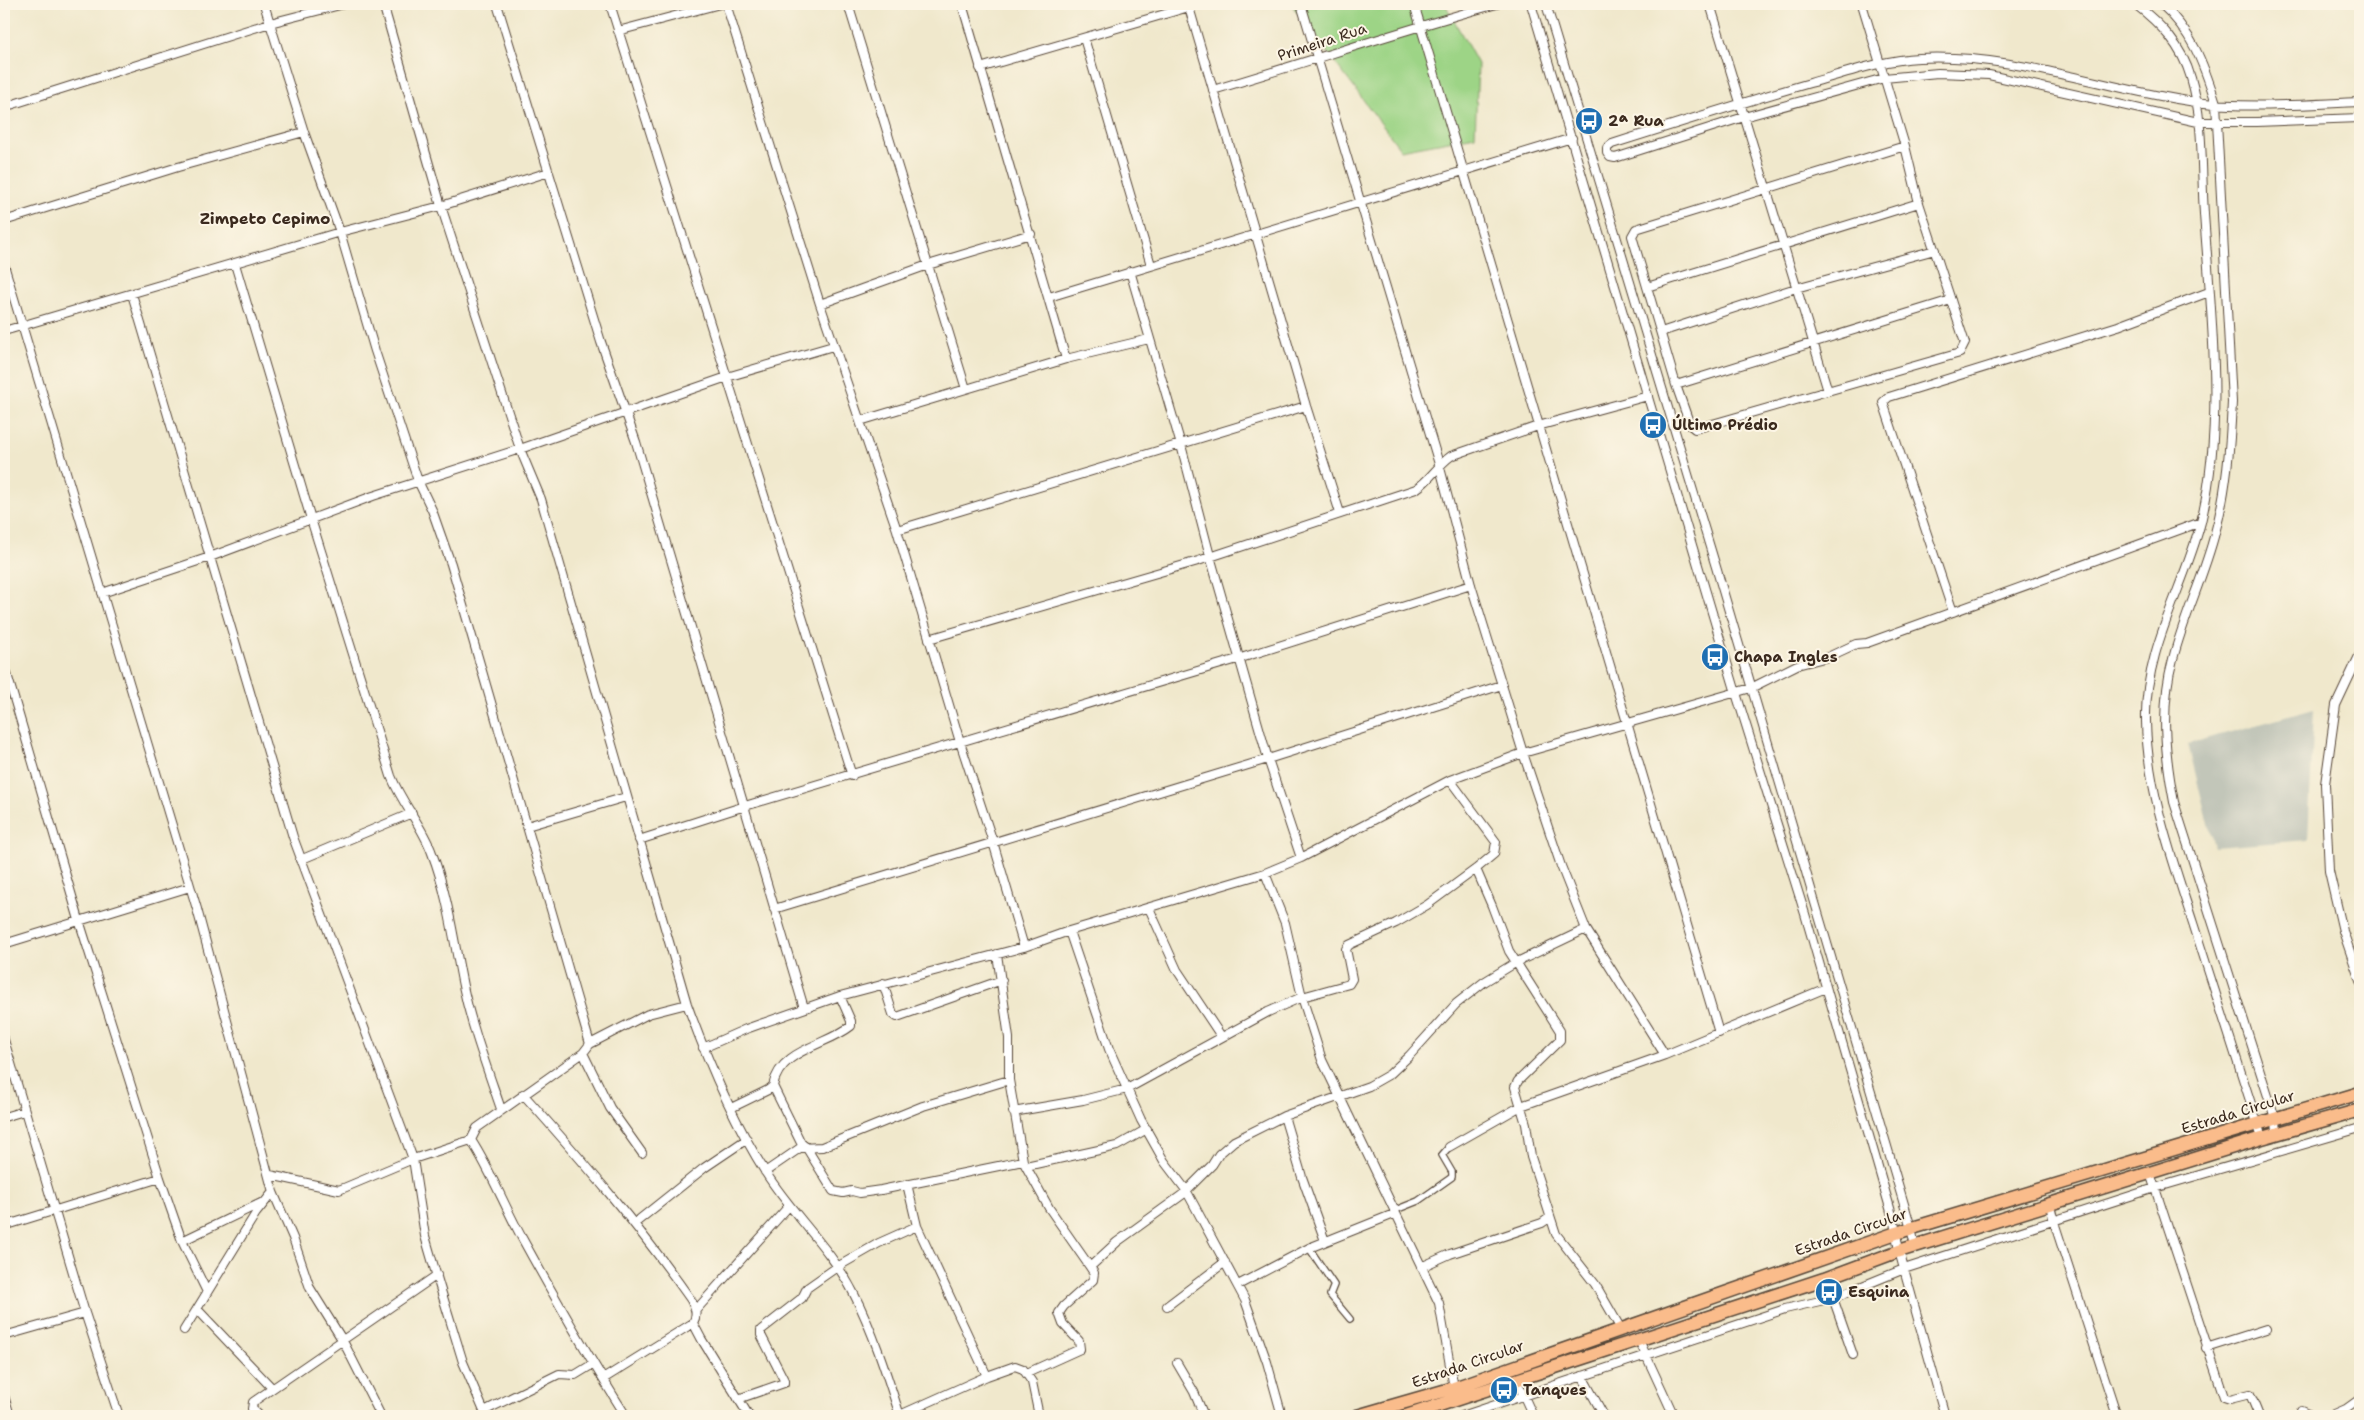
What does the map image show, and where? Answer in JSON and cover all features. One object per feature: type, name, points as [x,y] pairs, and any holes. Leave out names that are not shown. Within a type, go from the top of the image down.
[{"type":"main road","name":"Estrada Circular","points":[[1357,1416],[1454,1388],[1896,1232],[2360,1093]]},
{"type":"main road","points":[[1406,1416],[1638,1338],[1824,1279],[1899,1251],[2262,1138],[2360,1110]]},
{"type":"street","points":[[264,4],[304,132],[340,232],[375,351],[418,481],[432,510],[450,564],[590,1044]]},
{"type":"street","points":[[4,107],[270,23],[344,4]]},
{"type":"street","points":[[383,4],[441,206],[520,448],[541,500],[687,1004],[703,1048],[731,1108],[765,1172],[853,1291],[867,1322],[900,1416],[988,1376],[1015,1366],[1023,1369],[1032,1382],[1039,1416]]},
{"type":"street","points":[[497,4],[624,412],[636,442],[804,1008]]},
{"type":"street","points":[[610,4],[707,319],[727,377],[852,776]]},
{"type":"street","points":[[618,31],[720,4]]},
{"type":"street","points":[[726,4],[833,346],[897,530],[1024,947]]},
{"type":"street","points":[[848,4],[966,389]]},
{"type":"street","points":[[962,4],[1066,359]]},
{"type":"street","points":[[1301,4],[1439,464],[1471,585],[1523,753],[1564,875],[1586,929],[1664,1055]]},
{"type":"street","points":[[1414,4],[1719,1033]]},
{"type":"street","name":"Primeira Rua","points":[[1213,90],[1318,59],[1420,25],[1497,4]]},
{"type":"street","points":[[1531,4],[1736,693],[1783,841],[1896,1232],[1904,1270],[1945,1416]]},
{"type":"street","points":[[1546,4],[1751,688],[1915,1246]]},
{"type":"street","points":[[1710,4],[1828,391]]},
{"type":"street","points":[[1862,4],[1905,146],[1919,203],[1965,343],[1960,352],[1695,429],[1690,425],[1676,385],[1647,287],[1632,236],[1636,229],[1905,146]]},
{"type":"street","points":[[2135,4],[2158,21],[2172,38],[2191,78],[2196,102],[2209,292],[2214,431],[2208,484],[2201,522],[2186,568],[2163,625],[2153,662],[2146,712],[2147,738],[2151,773],[2168,844],[2262,1138]]},
{"type":"street","points":[[2162,4],[2174,16],[2192,40],[2202,59],[2216,103],[2232,402],[2230,444],[2223,503],[2215,534],[2172,661],[2166,696],[2166,748],[2174,802],[2274,1118],[2276,1134]]},
{"type":"street","points":[[980,68],[1189,6],[1258,235],[1306,406],[1340,513]]},
{"type":"street","points":[[1084,38],[1151,265]]},
{"type":"street","points":[[2360,102],[2308,104],[2196,102],[2007,62],[1955,58],[1918,58],[1880,63],[1740,103],[1612,144],[1607,148],[1607,153],[1610,157],[1615,158],[1744,117],[1884,78],[1938,74],[1989,75],[2198,122],[2309,121],[2360,118]]},
{"type":"street","points":[[4,221],[178,167],[304,132]]},
{"type":"street","points":[[1049,297],[1572,138]]},
{"type":"street","points":[[4,331],[340,232],[441,206],[549,172]]},
{"type":"street","points":[[1647,287],[1919,203]]},
{"type":"street","points":[[820,304],[928,264],[1030,234]]},
{"type":"street","points":[[1661,332],[1796,288],[1935,250]]},
{"type":"street","points":[[235,264],[311,519],[391,776],[398,794],[412,813],[432,852],[457,945],[463,986],[501,1109]]},
{"type":"street","points":[[4,265],[190,887],[270,1175],[273,1192],[297,1247],[310,1288],[343,1341],[381,1416]]},
{"type":"street","points":[[1130,271],[1149,340],[1182,445],[1210,556],[1268,759],[1301,858]]},
{"type":"street","points":[[1953,612],[1883,402],[1889,397],[2118,326],[2209,292]]},
{"type":"street","points":[[132,294],[300,860],[413,1159],[425,1236],[464,1362],[485,1414],[559,1374],[575,1375],[594,1364]]},
{"type":"street","points":[[1676,385],[1951,300]]},
{"type":"street","points":[[860,421],[1066,359],[1149,340]]},
{"type":"street","points":[[102,593],[210,557],[418,481],[727,377],[833,346]]},
{"type":"street","points":[[930,640],[1210,556],[1416,489],[1428,481],[1439,464],[1451,456],[1538,426],[1648,396]]},
{"type":"street","points":[[897,530],[1306,406]]},
{"type":"street","points":[[703,1048],[746,1029],[840,996],[882,983],[1024,947],[1069,931],[1264,873],[1301,858],[1450,780],[1523,753],[1751,688],[1797,665],[1828,657],[1856,644],[1867,643],[2201,522]]},
{"type":"street","points":[[639,840],[745,806],[852,776],[1240,658],[1471,585]]},
{"type":"street","points":[[2360,654],[2336,705],[2325,784],[2329,871],[2343,931],[2360,981]]},
{"type":"street","points":[[4,664],[79,920],[160,1178],[182,1241],[207,1292]]},
{"type":"street","points":[[774,909],[1268,759],[1502,685]]},
{"type":"street","points":[[1013,1112],[1083,1100],[1127,1089],[1221,1036],[1302,997],[1349,984],[1352,979],[1346,949],[1349,945],[1396,923],[1427,905],[1494,854],[1496,842],[1450,780]]},
{"type":"street","points":[[527,826],[626,797]]},
{"type":"street","points":[[300,860],[412,813]]},
{"type":"street","points":[[1476,869],[1490,899],[1503,939],[1515,963],[1560,1031],[1560,1040],[1514,1087],[1526,1124],[1531,1157],[1549,1218],[1556,1234],[1595,1284],[1620,1330]]},
{"type":"street","points":[[1264,873],[1285,924],[1302,997],[1322,1060],[1439,1303],[1454,1388]]},
{"type":"street","points":[[4,944],[190,887]]},
{"type":"street","points":[[1150,908],[1177,970],[1221,1036]]},
{"type":"street","points":[[1090,1266],[1117,1242],[1182,1195],[1201,1177],[1219,1154],[1234,1141],[1284,1116],[1369,1086],[1390,1074],[1456,1004],[1484,982],[1515,963],[1586,929]]},
{"type":"street","points":[[1069,931],[1109,1048],[1127,1089],[1164,1160],[1186,1190],[1238,1284],[1267,1362],[1282,1416]]},
{"type":"street","points":[[997,954],[1002,980],[1008,1038],[1009,1080],[1013,1112],[1024,1164],[1048,1208],[1094,1273],[1093,1280],[1064,1306],[1059,1313],[1063,1324],[1080,1341],[1080,1349],[1027,1374]]},
{"type":"street","points":[[882,983],[892,1014],[896,1017],[1002,980]]},
{"type":"street","points":[[1238,1284],[1310,1248],[1418,1201],[1452,1177],[1452,1172],[1442,1155],[1449,1147],[1521,1106],[1664,1055],[1826,988]]},
{"type":"street","points":[[731,1108],[773,1086],[779,1068],[798,1054],[851,1026],[851,1021],[840,996]]},
{"type":"street","points":[[270,1175],[339,1190],[413,1159],[471,1140],[477,1128],[501,1109],[583,1053],[590,1044],[648,1014],[687,1004]]},
{"type":"street","points":[[4,1040],[85,1313],[119,1416]]},
{"type":"street","points":[[583,1053],[610,1108],[642,1153]]},
{"type":"street","points":[[765,1172],[800,1148],[806,1146],[822,1147],[924,1106],[1009,1080]]},
{"type":"street","points":[[773,1086],[792,1127],[801,1143],[806,1146],[832,1191],[843,1193],[852,1191],[860,1193],[1117,1146],[1147,1129]]},
{"type":"street","points":[[523,1094],[588,1166],[635,1223],[691,1300],[696,1310]]},
{"type":"street","points":[[4,1117],[24,1111]]},
{"type":"street","points":[[1284,1116],[1302,1177],[1326,1241]]},
{"type":"street","points":[[1462,1416],[1785,1309],[1833,1298],[1904,1270],[2155,1188],[2360,1128]]},
{"type":"street","points":[[635,1223],[704,1168],[747,1139]]},
{"type":"street","points":[[471,1140],[489,1170],[522,1238],[603,1380],[626,1416]]},
{"type":"street","points":[[2150,1173],[2224,1398],[2230,1399],[2250,1394],[2259,1416]]},
{"type":"street","points":[[4,1226],[160,1178]]},
{"type":"street","points":[[907,1184],[917,1226],[988,1376]]},
{"type":"street","points":[[184,1330],[264,1202],[273,1192]]},
{"type":"street","points":[[182,1241],[264,1202]]},
{"type":"street","points":[[2050,1205],[2117,1416]]},
{"type":"street","points":[[749,1416],[693,1323],[696,1310],[789,1206]]},
{"type":"street","points":[[1421,1267],[1450,1254],[1530,1227],[1549,1218]]},
{"type":"street","points":[[738,1399],[784,1383],[761,1335],[761,1330],[802,1298],[807,1288],[837,1267],[879,1243],[917,1226]]},
{"type":"street","points":[[1310,1248],[1334,1285],[1334,1289],[1330,1293],[1331,1296],[1350,1319]]},
{"type":"street","points":[[1167,1306],[1225,1262]]},
{"type":"street","points":[[260,1416],[252,1408],[253,1402],[437,1275]]},
{"type":"street","points":[[1833,1298],[1853,1355]]},
{"type":"street","points":[[198,1308],[272,1388]]},
{"type":"street","points":[[4,1336],[85,1313]]},
{"type":"street","points":[[603,1380],[693,1323]]},
{"type":"street","points":[[2206,1348],[2266,1329]]},
{"type":"street","points":[[1638,1338],[1673,1416]]},
{"type":"street","points":[[1178,1363],[1194,1392],[1204,1416]]},
{"type":"street","points":[[1582,1376],[1604,1416]]},
{"type":"street","points":[[1516,1380],[1533,1416]]},
{"type":"street","points":[[4,1396],[10,1416]]},
{"type":"street","points":[[2330,1416],[2346,1410],[2360,1399]]},
{"type":"street","points":[[2302,1411],[2313,1416]]},
{"type":"shaded area","points":[[2314,709],[2308,840],[2214,847],[2188,744]]},
{"type":"green space","points":[[1291,4],[1445,4],[1478,64],[1475,136],[1401,150]]},
{"type":"place","name":"2ª Rua","points":[[1589,121]]},
{"type":"place","name":"Último Prédio","points":[[1653,425]]},
{"type":"place","name":"Chapa Ingles","points":[[1715,657]]},
{"type":"place","name":"Esquina","points":[[1829,1292]]},
{"type":"place","name":"Tanques","points":[[1504,1390]]},
{"type":"district","name":"Zimpeto Cepimo","points":[[265,218]]}]
